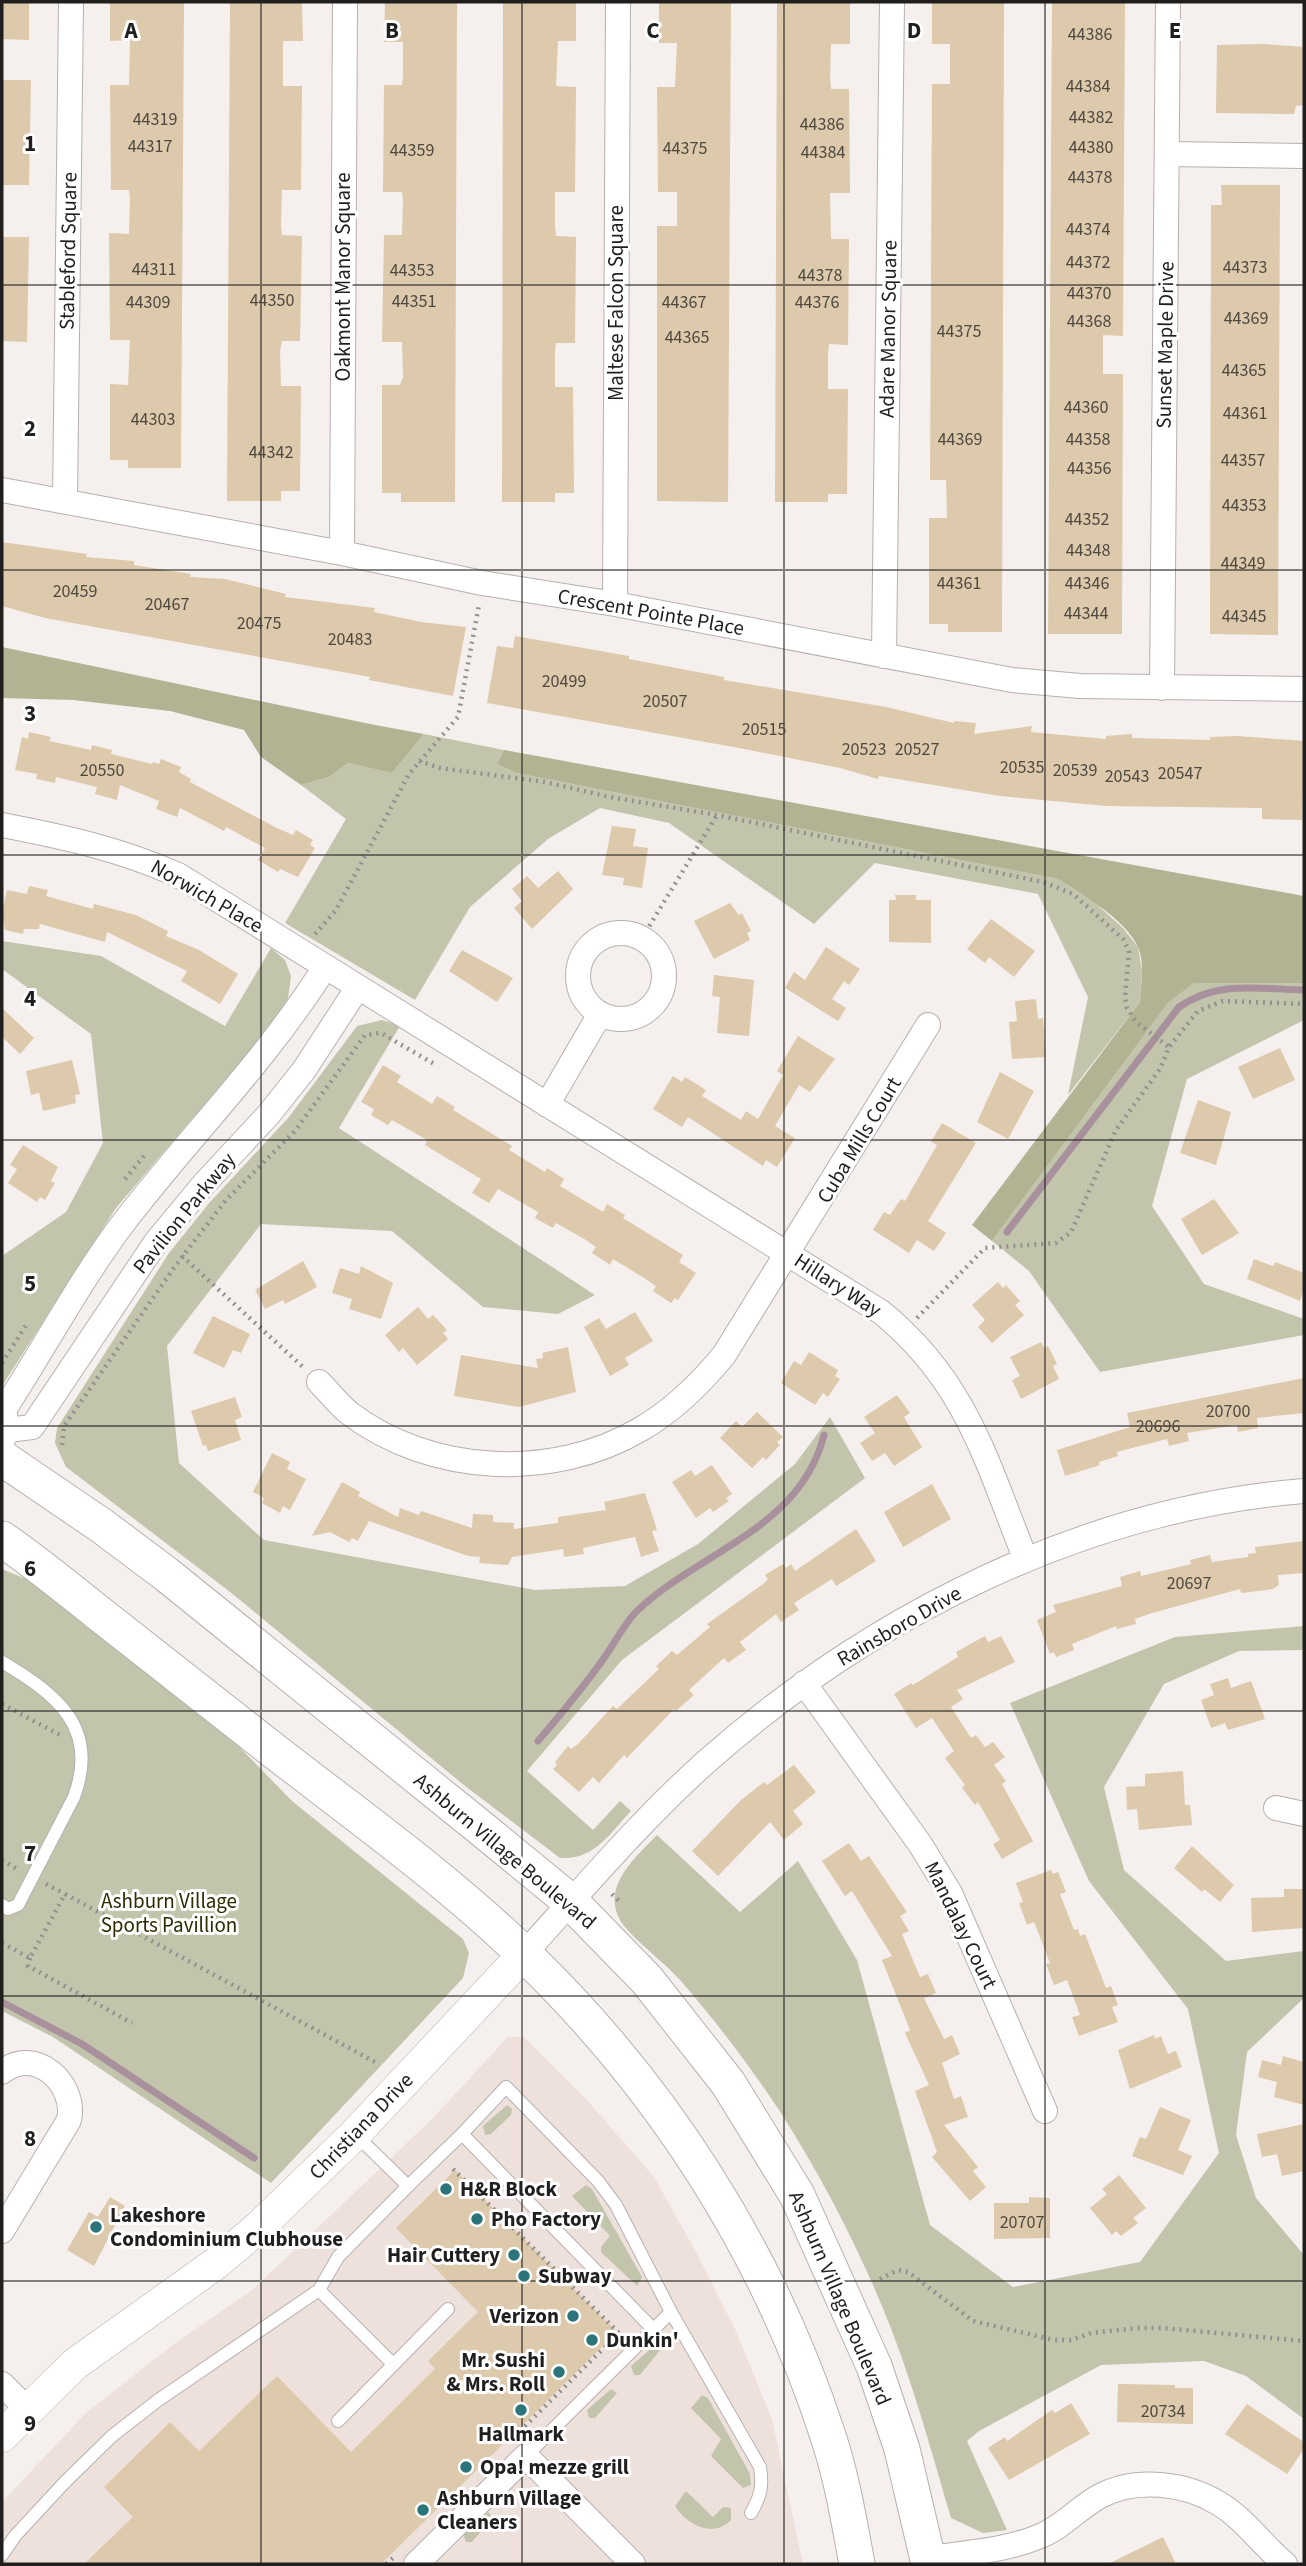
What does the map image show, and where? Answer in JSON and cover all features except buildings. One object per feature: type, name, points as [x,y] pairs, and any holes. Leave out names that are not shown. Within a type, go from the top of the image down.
[{"type":"main road","name":"Ashburn Village Boulevard","points":[[4,1443],[571,1902],[647,1980],[689,2031],[759,2129],[797,2195],[874,2366],[902,2449],[928,2561]]},
{"type":"main road","points":[[2,1539],[443,1884],[524,1954],[616,2051],[654,2100],[738,2228],[801,2361],[829,2438],[844,2493],[858,2564]]},
{"type":"street","name":"Stableford Square","points":[[65,501],[71,2]]},
{"type":"street","name":"Oakmont Manor Square","points":[[342,553],[345,2]]},
{"type":"street","name":"Maltese Falcon Square","points":[[615,604],[618,2]]},
{"type":"street","name":"Adare Manor Square","points":[[884,656],[892,2]]},
{"type":"street","name":"Sunset Maple Drive","points":[[1162,688],[1168,2]]},
{"type":"street","points":[[1167,154],[1304,156]]},
{"type":"street","name":"Crescent Pointe Place","points":[[2,490],[342,553],[482,583],[615,604],[1012,680],[1080,686],[1304,689]]},
{"type":"street","name":"Norwich Place","points":[[2,825],[84,840],[133,855],[178,875],[358,987]]},
{"type":"street","points":[[628,933],[642,937],[661,957],[665,971],[660,997],[640,1016],[612,1019],[600,1014],[588,1005],[580,992],[580,962],[587,949],[606,936],[628,933]]},
{"type":"street","name":"Pavilion Parkway","points":[[325,967],[301,1006],[240,1085],[120,1228],[4,1410],[4,1443],[32,1427],[156,1242],[283,1096],[358,987]]},
{"type":"street","name":"Hillary Way","points":[[358,987],[789,1254],[881,1312],[904,1331],[934,1362],[955,1392],[1026,1560]]},
{"type":"street","points":[[547,1105],[600,1014]]},
{"type":"street","name":"Cuba Mills Court","points":[[319,1382],[348,1412],[379,1432],[411,1447],[447,1458],[520,1464],[592,1451],[642,1429],[700,1384],[724,1355],[928,1026]]},
{"type":"street","name":"Rainsboro Drive","points":[[571,1902],[705,1763],[804,1683],[920,1610],[1026,1560],[1154,1518],[1224,1503],[1304,1491]]},
{"type":"street","name":"Mandalay Court","points":[[804,1683],[920,1844],[950,1893],[1045,2112]]},
{"type":"street","points":[[1276,1808],[1304,1814]]},
{"type":"street","name":"Christiana Drive","points":[[2,2436],[75,2364],[215,2264],[306,2184],[571,1902]]},
{"type":"street","points":[[2,2072],[27,2064],[46,2068],[67,2089],[71,2110],[69,2120],[2,2231]]},
{"type":"street","points":[[2,2385],[27,2409]]},
{"type":"street","points":[[406,2559],[519,2448],[633,2564]]},
{"type":"street","points":[[928,2561],[1021,2543],[1058,2528],[1100,2496],[1141,2485],[1168,2486],[1195,2492],[1219,2503],[1285,2564]]},
{"type":"lane","points":[[2,1662],[44,1687],[63,1706],[76,1726],[80,1745],[79,1783],[74,1797],[18,1905],[8,1909],[2,1905]]},
{"type":"lane","points":[[2,2555],[15,2536],[112,2436],[157,2401],[319,2290],[338,2257],[506,2087],[598,2181],[616,2205],[671,2312],[760,2467],[763,2484],[760,2498],[751,2513]]},
{"type":"lane","points":[[355,2134],[408,2186]]},
{"type":"lane","points":[[462,2134],[654,2330]]},
{"type":"lane","points":[[319,2290],[393,2364]]},
{"type":"lane","points":[[338,2421],[448,2309]]},
{"type":"lane","points":[[519,2448],[671,2312]]},
{"type":"path","points":[[300,950],[336,910],[409,774],[458,717],[482,583]]},
{"type":"path","points":[[419,761],[450,770],[545,782],[610,797],[717,815],[1043,882],[1073,894],[1106,922],[1129,951],[1125,998],[1132,1015],[1144,1029],[1169,1047]]},
{"type":"path","points":[[642,937],[717,815]]},
{"type":"path","points":[[904,1331],[985,1248],[1056,1243],[1071,1232],[1116,1130],[1160,1069],[1169,1047],[1198,1011],[1223,1001],[1304,1004]]},
{"type":"path","points":[[62,1445],[64,1426],[182,1256],[226,1200],[295,1132],[365,1035],[381,1033],[440,1068]]},
{"type":"path","points":[[182,1256],[319,1382]]},
{"type":"path","points":[[2,1704],[80,1745]]},
{"type":"path","points":[[132,2023],[28,1966],[65,1894],[375,2062]]},
{"type":"path","points":[[612,1894],[621,1903]]},
{"type":"path","points":[[2,1942],[30,1958]]},
{"type":"path","points":[[445,2177],[454,2168],[619,2333],[519,2448]]},
{"type":"path","points":[[880,2279],[898,2270],[908,2272],[973,2320],[1054,2340],[1071,2340],[1091,2333],[1136,2328],[1164,2328],[1304,2341]]},
{"type":"path","points":[[386,2564],[406,2559]]},
{"type":"shaded area","points":[[508,2037],[524,2037],[587,2100],[654,2177],[695,2250],[735,2329],[772,2419],[803,2564],[2,2564],[2,2502],[85,2414],[171,2346],[252,2290],[432,2119]]},
{"type":"green space","points":[[2,647],[424,734],[392,773],[348,763],[329,777],[301,785],[261,757],[244,730],[170,711],[73,700],[2,698]]},
{"type":"green space","points":[[424,734],[504,750],[497,764],[516,773],[1058,879],[1093,901],[1123,928],[1138,947],[1142,971],[1140,1002],[1068,1095],[1088,997],[1038,894],[875,863],[814,924],[669,823],[600,808],[548,839],[470,907],[415,1000],[285,923],[346,819],[301,785],[329,777],[348,763],[392,773]]},
{"type":"green space","points":[[504,750],[1304,896],[1304,983],[1194,983],[1168,1003],[992,1241],[972,1225],[1140,1002],[1140,953],[1124,927],[1102,908],[1058,879],[516,773],[497,764]]},
{"type":"green space","points":[[2,941],[101,956],[225,1026],[271,948],[285,960],[291,976],[288,999],[260,1039],[116,1208],[2,1386],[2,1256],[66,1212],[103,1143],[91,1034],[2,969]]},
{"type":"green space","points":[[1194,983],[1304,983],[1304,1020],[1187,1079],[1152,1206],[1204,1284],[1304,1319],[1304,1335],[1100,1372],[1029,1271],[992,1241],[1168,1003]]},
{"type":"green space","points":[[382,1020],[400,1026],[339,1128],[595,1295],[558,1314],[483,1307],[392,1231],[261,1224],[167,1346],[179,1463],[264,1540],[535,1590],[625,1586],[698,1544],[795,1464],[830,1417],[865,1478],[622,1660],[527,1771],[593,1830],[620,1801],[631,1811],[608,1837],[583,1855],[560,1858],[465,1786],[234,1595],[66,1467],[55,1443],[57,1428],[169,1253],[210,1202],[289,1117],[357,1026]]},
{"type":"green space","name":"Ashburn Village Sports Pavillion","points":[[2,1569],[48,1588],[217,1724],[292,1801],[463,1939],[469,1953],[463,1978],[271,2183],[53,2037],[2,2011]]},
{"type":"green space","points":[[1304,1626],[1304,1650],[1239,1651],[1164,1684],[1104,1787],[1124,1870],[1226,1961],[1304,1951],[1304,1998],[1247,2052],[1236,2135],[1256,2198],[1304,2255],[1304,2419],[1246,2376],[1204,2361],[1101,2365],[979,2431],[967,2441],[1007,2530],[983,2533],[951,2518],[920,2411],[883,2308],[852,2239],[817,2172],[779,2110],[719,2027],[680,1980],[631,1934],[620,1920],[615,1907],[618,1884],[631,1863],[657,1835],[740,1912],[798,1861],[857,1960],[930,2225],[1013,2287],[1140,2262],[1219,2153],[1188,2009],[1089,1881],[1010,1703],[1175,1637]]},
{"type":"green space","points":[[507,2105],[512,2109],[511,2115],[491,2134],[485,2135],[483,2126]]},
{"type":"green space","points":[[586,2185],[592,2189],[642,2277],[637,2286],[601,2252],[601,2247],[610,2236],[572,2196]]},
{"type":"green space","points":[[655,2345],[661,2349],[640,2375],[634,2375],[631,2366]]},
{"type":"green space","points":[[611,2389],[617,2393],[595,2418],[589,2418],[587,2410]]},
{"type":"green space","points":[[702,2395],[708,2398],[750,2474],[751,2485],[743,2488],[711,2456],[721,2439],[691,2408]]},
{"type":"green space","points":[[686,2491],[713,2517],[723,2507],[731,2508],[731,2520],[724,2526],[708,2529],[693,2523],[675,2506]]},
{"type":"green space","points":[[488,2512],[493,2517],[472,2542],[466,2542],[463,2534]]},
{"type":"waterway","points":[[1007,1232],[1179,1007],[1194,998],[1224,989],[1304,990]]},
{"type":"waterway","points":[[538,1741],[564,1711],[638,1610],[663,1589],[772,1516],[794,1493],[812,1467],[824,1435]]},
{"type":"waterway","points":[[2,2002],[82,2044],[254,2158]]},
{"type":"place","name":"H&R Block","points":[[446,2189]]},
{"type":"place","name":"Pho Factory","points":[[477,2219]]},
{"type":"place","name":"Lakeshore Condominium Clubhouse","points":[[96,2227]]},
{"type":"place","name":"Hair Cuttery","points":[[514,2255]]},
{"type":"place","name":"Subway","points":[[524,2276]]},
{"type":"place","name":"Verizon","points":[[573,2316]]},
{"type":"place","name":"Dunkin'","points":[[592,2340]]},
{"type":"place","name":"Mr. Sushi & Mrs. Roll","points":[[559,2372]]},
{"type":"place","name":"Hallmark","points":[[521,2410]]},
{"type":"place","name":"Opa! mezze grill","points":[[466,2467]]},
{"type":"place","name":"Ashburn Village Cleaners","points":[[423,2510]]}]
